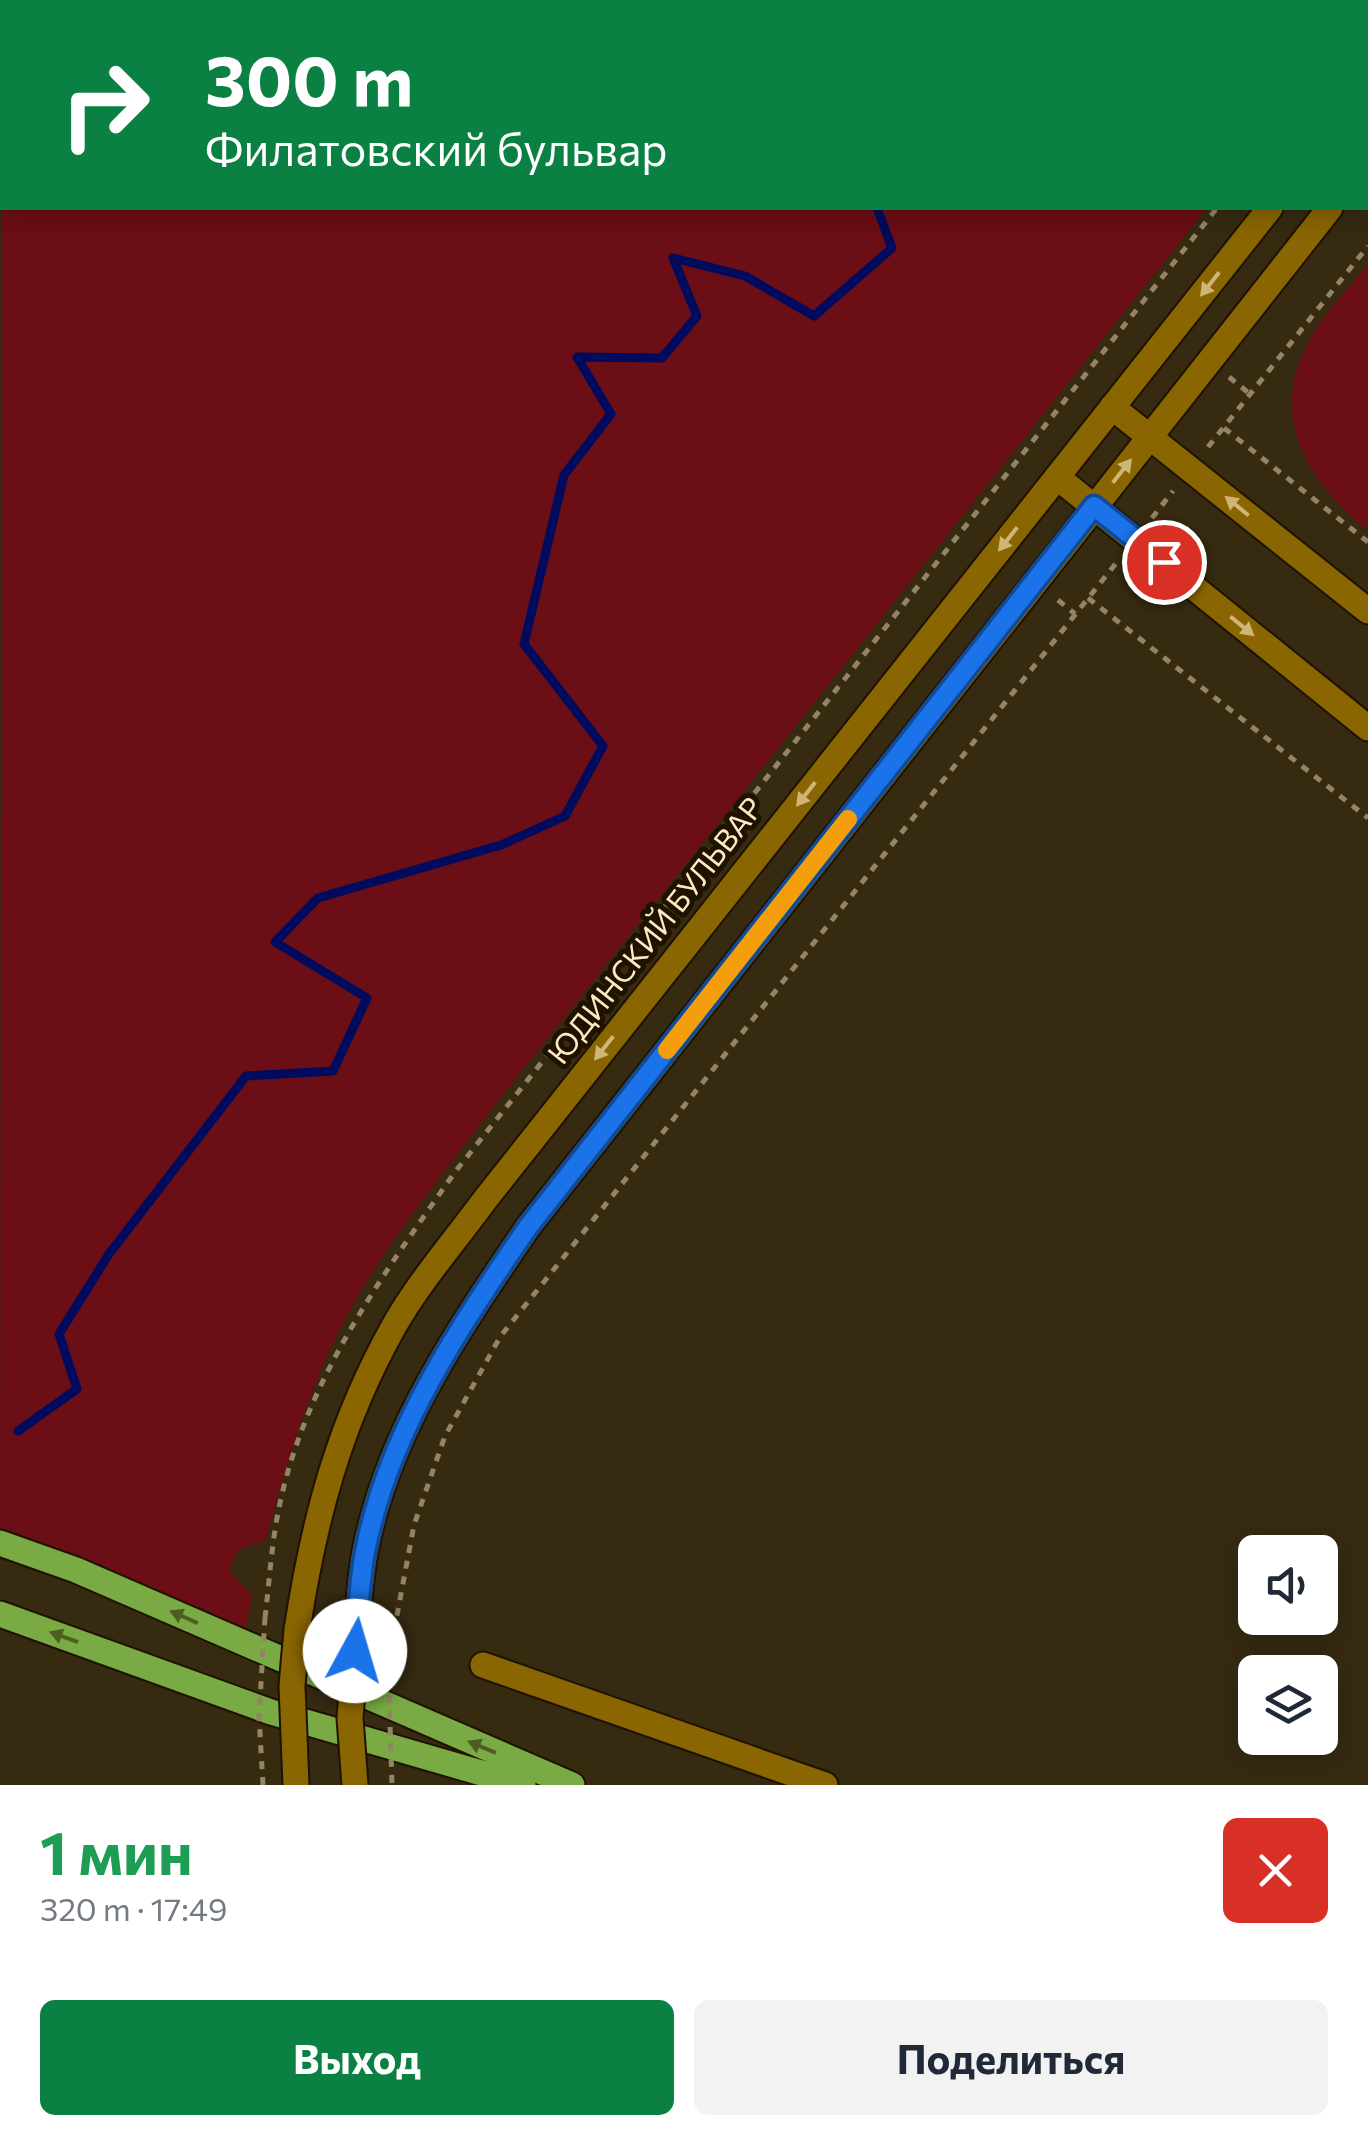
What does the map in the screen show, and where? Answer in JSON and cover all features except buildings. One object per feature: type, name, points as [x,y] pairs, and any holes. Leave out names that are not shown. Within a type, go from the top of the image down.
[{"type":"main road","points":[[0,1542],[76,1570],[572,1785]]},
{"type":"main road","points":[[0,1614],[271,1712],[523,1785]]},
{"type":"street","name":"ЮДИНСКИЙ БУЛЬВАР","points":[[296,1785],[292,1686],[313,1528],[350,1413],[396,1322],[484,1201],[1268,210]]},
{"type":"street","points":[[355,1785],[350,1718],[366,1551],[403,1437],[449,1342],[528,1227],[1328,210]]},
{"type":"street","points":[[1112,407],[1368,610]]},
{"type":"street","points":[[1057,477],[1368,728]]},
{"type":"street","points":[[483,1665],[825,1785]]},
{"type":"path","points":[[392,1785],[388,1663],[414,1525],[445,1436],[500,1337],[1368,246]]},
{"type":"path","points":[[1224,428],[1368,542]]},
{"type":"path","points":[[1088,598],[1368,818]]},
{"type":"path","points":[[263,1785],[260,1716],[265,1618]]},
{"type":"shaded area","points":[[2,210],[1205,210],[490,1111],[390,1245],[339,1331],[316,1382],[266,1540],[252,1544],[234,1558],[230,1572],[252,1595],[245,1631],[0,1531]]},
{"type":"shaded area","points":[[1368,264],[1368,531],[1348,514],[1315,474],[1295,428],[1292,403],[1295,378],[1310,339]]},
{"type":"waterway","points":[[18,1431],[77,1389],[59,1334],[109,1254],[246,1076],[333,1071],[367,998],[275,942],[318,898],[501,845],[565,816],[603,746],[524,644],[564,475],[611,414],[577,357],[662,358],[697,316],[673,258],[745,276],[814,316],[892,248],[878,210]]},
{"type":"slow traffic","points":[[667,1050],[848,819]]},
{"type":"route","points":[[355,1651],[366,1551],[403,1437],[449,1342],[528,1227],[1094,506],[1164,562]]}]
